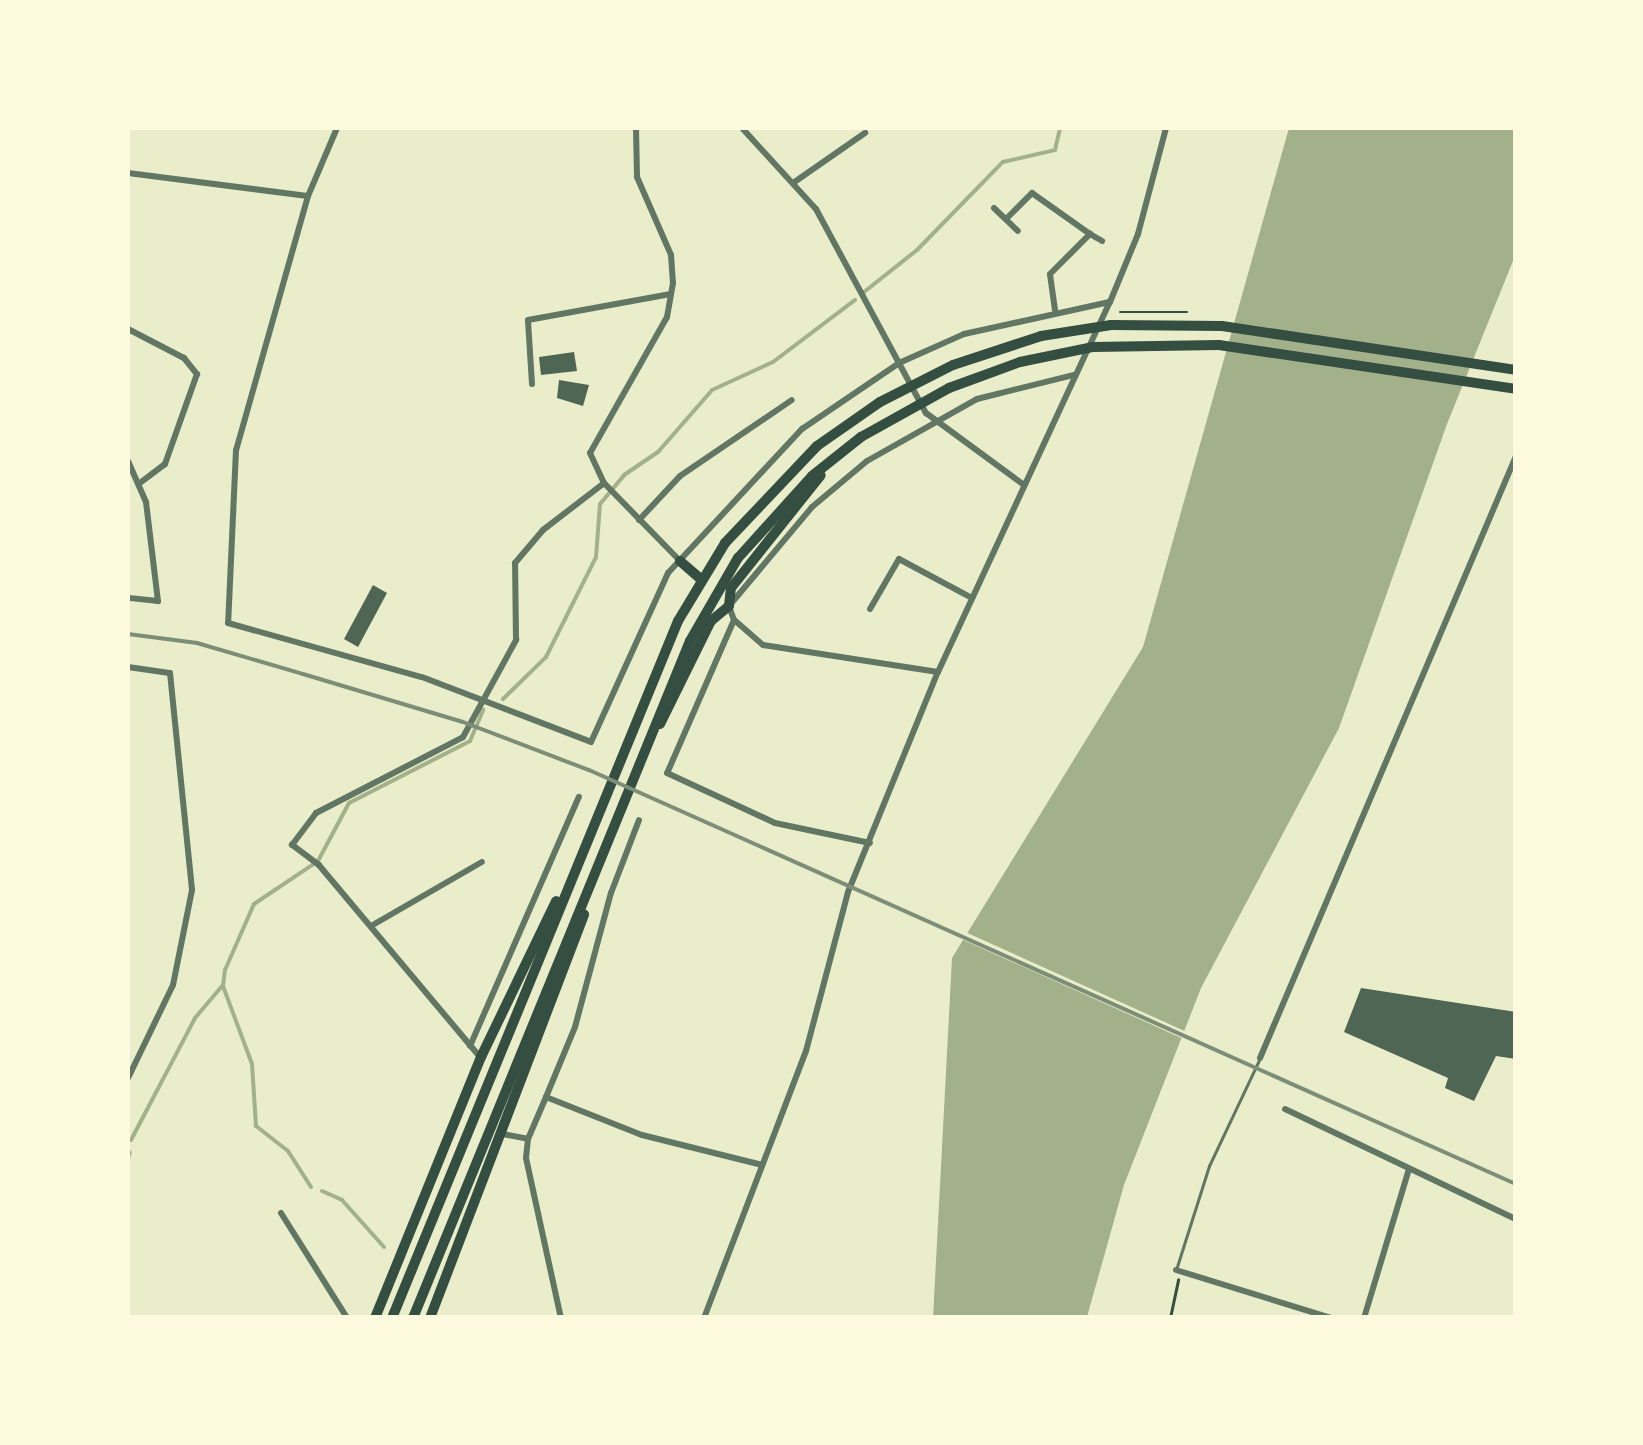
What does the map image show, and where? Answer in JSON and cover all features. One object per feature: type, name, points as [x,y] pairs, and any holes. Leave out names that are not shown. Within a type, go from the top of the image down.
[{"type":"highway","points":[[392,1318],[582,851],[701,579],[768,492],[850,422],[977,356],[1111,325],[1222,326],[1516,370]]},
{"type":"highway","points":[[413,1318],[690,640],[726,576],[784,502],[838,455],[924,400],[1001,368],[1129,343],[1219,345],[1516,390]]},
{"type":"highway","points":[[648,740],[674,705],[711,622],[729,606],[730,588],[838,455]]},
{"type":"highway","points":[[680,561],[701,579]]},
{"type":"highway","points":[[376,1318],[481,1058],[582,851]]},
{"type":"highway","points":[[430,1318],[572,954],[598,865]]},
{"type":"street","points":[[337,128],[308,196],[236,450],[228,622],[483,698],[592,742],[638,630],[680,561],[781,447],[898,364],[964,334],[1055,310],[1110,302]]},
{"type":"street","points":[[636,128],[637,176],[671,255],[671,294],[650,352],[590,453],[604,483],[680,561]]},
{"type":"street","points":[[742,128],[816,208],[898,364],[933,418],[1024,485]]},
{"type":"street","points":[[704,1318],[806,1051],[848,892],[938,672],[1110,302],[1138,234],[1166,128]]},
{"type":"street","points":[[792,184],[864,134]]},
{"type":"street","points":[[128,173],[308,196]]},
{"type":"street","points":[[1006,219],[1032,194],[1102,241]]},
{"type":"street","points":[[994,208],[1018,231]]},
{"type":"street","points":[[1055,310],[1050,274],[1090,234]]},
{"type":"street","points":[[532,384],[528,320],[671,294]]},
{"type":"street","points":[[128,329],[184,358],[198,374],[165,464],[141,482]]},
{"type":"street","points":[[938,672],[763,645],[734,620],[729,606],[830,490],[933,418],[1023,384],[1074,375]]},
{"type":"street","points":[[639,520],[680,476],[792,400]]},
{"type":"street","points":[[1260,1058],[1516,456]]},
{"type":"street","points":[[128,461],[141,482],[158,601],[128,598]]},
{"type":"street","points":[[481,1058],[316,864],[292,845],[316,813],[464,737],[516,640],[516,563],[543,530],[604,483]]},
{"type":"street","points":[[870,609],[898,559],[972,598]]},
{"type":"street","points":[[734,620],[668,773],[776,823],[870,843]]},
{"type":"street","points":[[128,667],[170,673],[192,890],[173,985],[128,1078]]},
{"type":"street","points":[[470,1046],[579,797]]},
{"type":"street","points":[[561,1318],[526,1158],[528,1139],[575,1028],[611,893],[639,820]]},
{"type":"street","points":[[371,926],[482,862]]},
{"type":"street","points":[[546,1097],[642,1134],[762,1164]]},
{"type":"street","points":[[1285,1109],[1516,1219]]},
{"type":"street","points":[[503,1134],[528,1139]]},
{"type":"street","points":[[1364,1318],[1409,1168]]},
{"type":"street","points":[[282,1213],[347,1318]]},
{"type":"street","points":[[1176,1270],[1332,1318]]},
{"type":"lane","points":[[1176,1270],[1208,1166],[1260,1058]]},
{"type":"path","points":[[1170,1318],[1178,1280]]},
{"type":"shaded area","points":[[1289,128],[1515,128],[1515,256],[1447,424],[1339,728],[1201,988],[1124,1185],[1087,1317],[933,1318],[952,958],[1143,647]]},
{"type":"pier","points":[[963,931],[1189,1033],[1186,1040],[959,938]]},
{"type":"building","points":[[574,352],[577,371],[541,375],[539,357]]},
{"type":"building","points":[[559,380],[589,385],[583,406],[557,398]]},
{"type":"building","points":[[373,585],[387,593],[358,647],[344,639]]},
{"type":"building","points":[[1361,988],[1516,1012],[1516,1059],[1496,1056],[1474,1101],[1445,1088],[1448,1078],[1344,1032]]},
{"type":"waterway","points":[[864,292],[917,250],[1003,162],[1055,150],[1060,128]]},
{"type":"waterway","points":[[503,699],[546,657],[596,557],[600,504],[624,475],[658,452],[712,390],[773,362],[855,300]]},
{"type":"waterway","points":[[311,1187],[288,1151],[256,1126],[252,1064],[223,986],[225,970],[254,904],[318,861],[349,803],[470,741],[483,710]]},
{"type":"waterway","points":[[131,1140],[195,1018],[222,986]]},
{"type":"waterway","points":[[128,1158],[130,1152]]},
{"type":"waterway","points":[[322,1191],[342,1200],[384,1247]]},
{"type":"railway","points":[[128,634],[197,643],[303,674],[463,722],[589,770],[1516,1184]]}]
